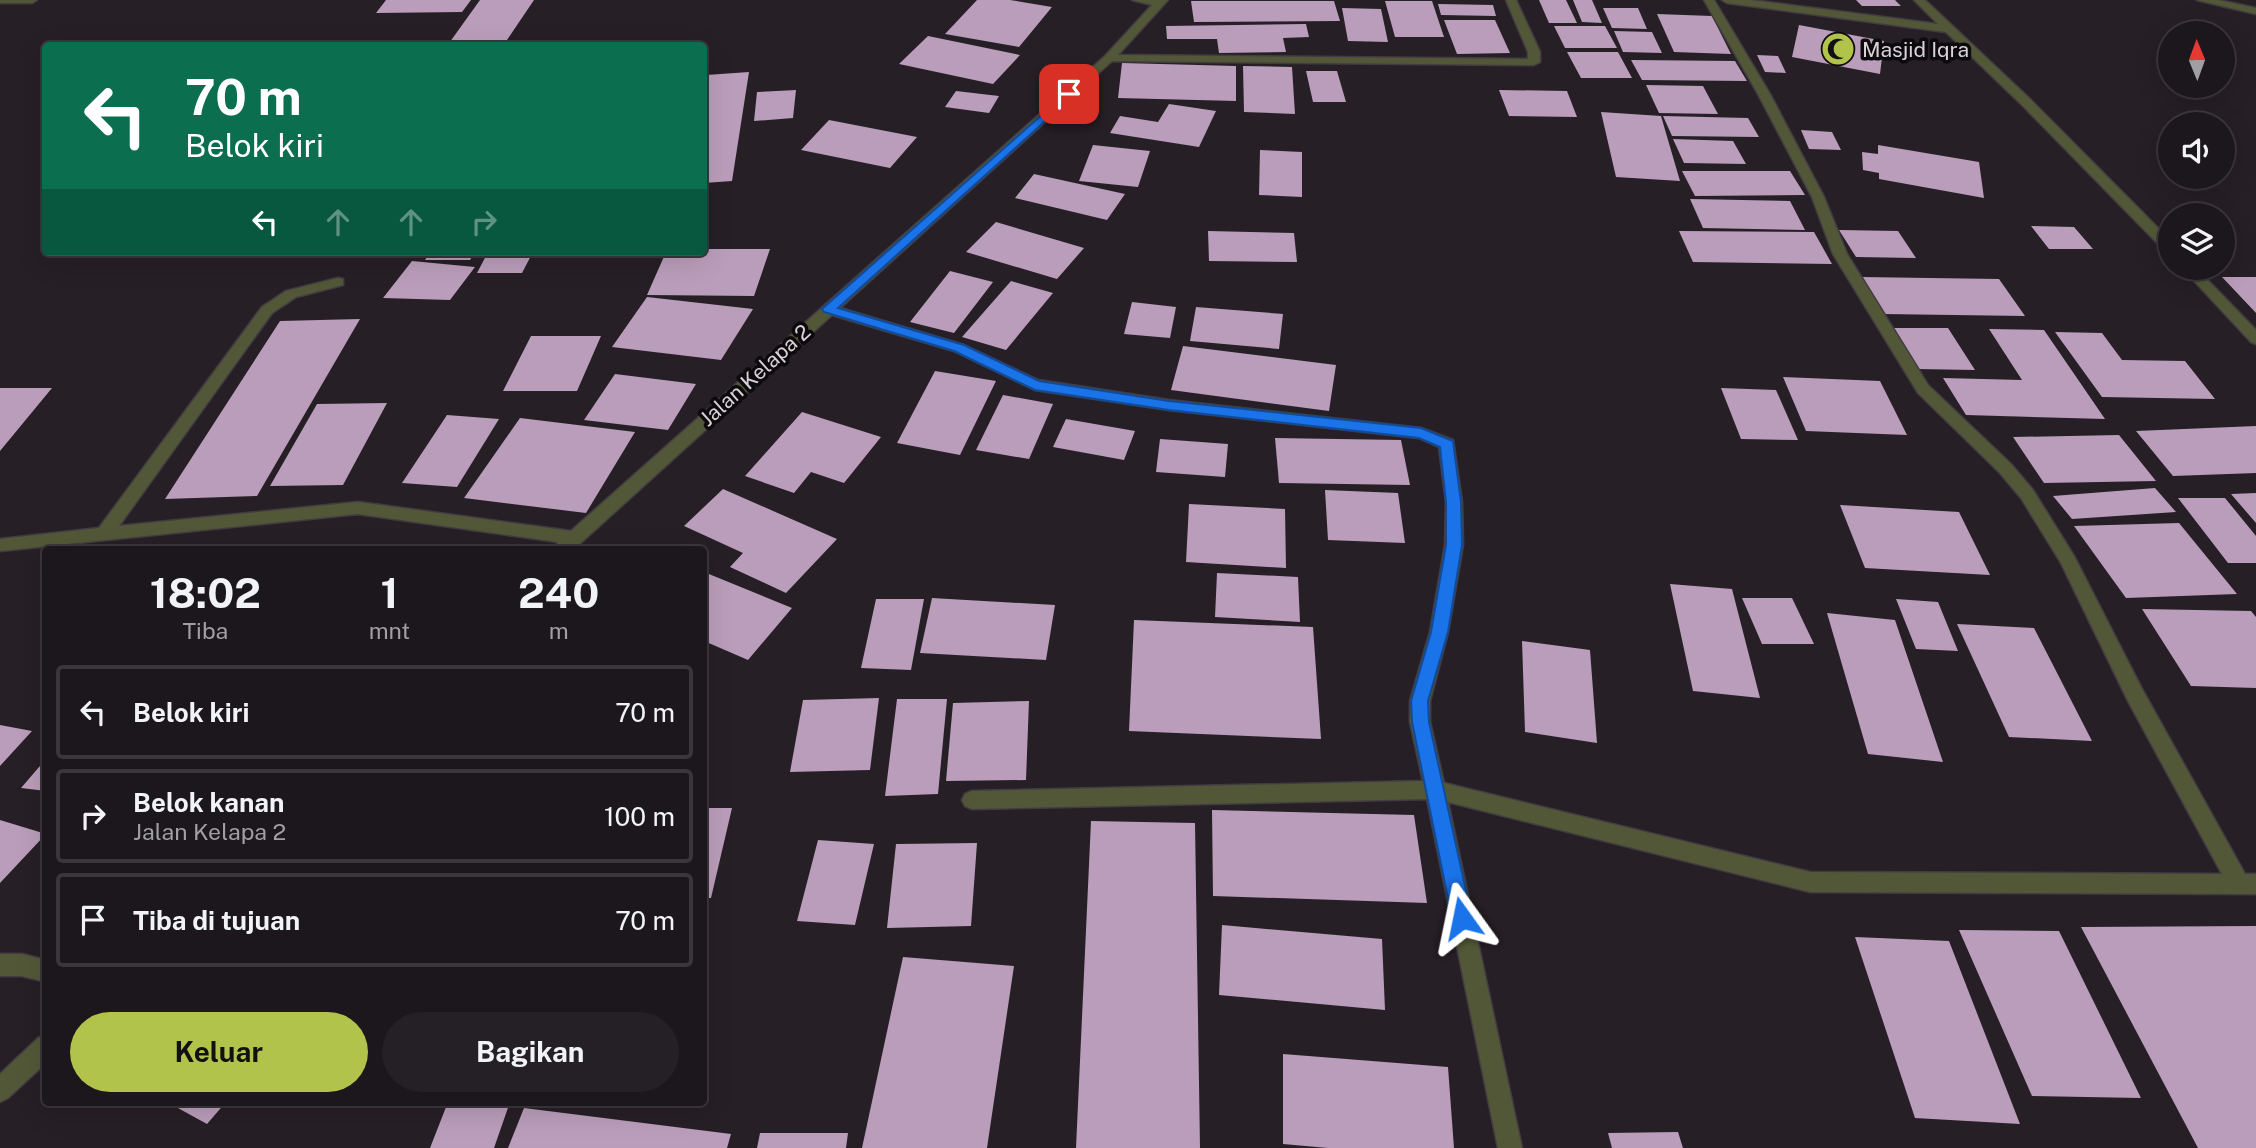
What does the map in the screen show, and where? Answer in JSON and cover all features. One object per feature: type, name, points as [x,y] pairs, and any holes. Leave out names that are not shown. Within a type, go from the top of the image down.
[{"type":"street","points":[[0,0],[32,0]]},
{"type":"street","points":[[1136,0],[1161,2]]},
{"type":"street","points":[[1109,58],[1534,62],[1534,52],[1511,0]]},
{"type":"street","points":[[1709,0],[1764,94],[1818,197],[1840,254],[1923,389],[2005,468],[2028,494],[2068,561],[2135,695],[2247,884]]},
{"type":"street","points":[[1727,0],[1949,29]]},
{"type":"street","points":[[1919,0],[2026,102],[2158,236]]},
{"type":"street","points":[[2202,0],[2256,11]]},
{"type":"street","name":"Jalan Kelapa 2","points":[[567,544],[1109,58],[1161,2]]},
{"type":"street","points":[[2200,280],[2256,339]]},
{"type":"street","points":[[103,536],[267,310],[280,297],[303,288],[338,282]]},
{"type":"street","points":[[828,309],[959,348],[1035,385],[1169,405],[1421,433],[1447,444],[1454,502],[1454,545],[1440,632],[1420,701],[1420,722],[1510,1148]]},
{"type":"street","points":[[0,545],[358,508],[567,544]]},
{"type":"street","points":[[972,800],[1435,790],[1810,882],[2247,884]]},
{"type":"street","points":[[0,965],[22,965],[42,970]]},
{"type":"street","points":[[0,1090],[42,1050]]},
{"type":"building","points":[[386,0],[471,0],[462,12],[376,13]]},
{"type":"building","points":[[480,0],[534,0],[506,42],[450,42]]},
{"type":"building","points":[[977,0],[1010,0],[1052,7],[1019,47],[945,34]]},
{"type":"building","points":[[1539,0],[1566,0],[1577,23],[1549,23]]},
{"type":"building","points":[[1573,0],[1592,0],[1602,23],[1582,22]]},
{"type":"building","points":[[1856,0],[1895,0],[1901,6],[1862,6]]},
{"type":"building","points":[[1191,1],[1334,1],[1340,21],[1194,22]]},
{"type":"building","points":[[1385,1],[1432,1],[1444,37],[1395,37]]},
{"type":"building","points":[[1438,4],[1493,5],[1496,16],[1441,15]]},
{"type":"building","points":[[1342,8],[1381,9],[1388,42],[1348,41]]},
{"type":"building","points":[[1603,8],[1638,8],[1647,29],[1612,28]]},
{"type":"building","points":[[1657,14],[1712,16],[1731,54],[1674,52]]},
{"type":"building","points":[[1444,20],[1495,20],[1510,53],[1457,54]]},
{"type":"building","points":[[1306,24],[1309,37],[1283,38],[1286,52],[1219,53],[1217,39],[1167,39],[1166,26]]},
{"type":"building","name":"Masjid Iqra","points":[[1799,25],[1884,41],[1880,74],[1792,57]]},
{"type":"building","points":[[1554,26],[1605,26],[1617,48],[1565,48]]},
{"type":"building","points":[[1614,31],[1652,32],[1662,53],[1623,52]]},
{"type":"building","points":[[928,36],[1020,55],[993,84],[899,64]]},
{"type":"building","points":[[1567,52],[1618,52],[1632,78],[1581,78]]},
{"type":"building","points":[[1757,55],[1778,56],[1786,73],[1765,72]]},
{"type":"building","points":[[1631,60],[1735,61],[1747,81],[1642,80]]},
{"type":"building","points":[[1122,63],[1236,66],[1236,101],[1118,98]]},
{"type":"building","points":[[1243,66],[1292,67],[1295,114],[1244,112]]},
{"type":"building","points":[[1306,71],[1337,71],[1346,102],[1313,102]]},
{"type":"building","points":[[749,72],[732,181],[707,183],[707,75]]},
{"type":"building","points":[[1646,85],[1703,86],[1718,114],[1659,113]]},
{"type":"building","points":[[796,90],[793,118],[754,121],[757,92]]},
{"type":"building","points":[[1499,90],[1567,91],[1577,117],[1509,116]]},
{"type":"building","points":[[956,91],[999,96],[989,113],[945,107]]},
{"type":"building","points":[[1169,104],[1216,111],[1199,147],[1110,133],[1120,116],[1158,122]]},
{"type":"building","points":[[1601,112],[1661,116],[1680,181],[1616,177]]},
{"type":"building","points":[[1663,116],[1748,118],[1759,137],[1672,136]]},
{"type":"building","points":[[829,120],[917,137],[890,168],[801,150]]},
{"type":"building","points":[[1801,130],[1832,132],[1841,150],[1809,149]]},
{"type":"building","points":[[1673,139],[1733,141],[1746,164],[1684,163]]},
{"type":"building","points":[[1093,145],[1150,151],[1138,187],[1079,181]]},
{"type":"building","points":[[1878,145],[1979,162],[1984,198],[1879,179],[1879,173],[1863,170],[1862,152],[1878,154]]},
{"type":"building","points":[[1260,150],[1302,152],[1302,197],[1259,195]]},
{"type":"building","points":[[1682,171],[1790,171],[1805,195],[1695,196]]},
{"type":"building","points":[[1034,174],[1125,194],[1107,220],[1015,198]]},
{"type":"building","points":[[1690,199],[1790,201],[1805,230],[1703,228]]},
{"type":"building","points":[[996,222],[1084,248],[1057,279],[966,252]]},
{"type":"building","points":[[2031,226],[2074,227],[2093,249],[2049,249]]},
{"type":"building","points":[[1839,230],[1898,231],[1916,258],[1856,257]]},
{"type":"building","points":[[1208,231],[1294,233],[1297,262],[1209,261]]},
{"type":"building","points":[[1679,231],[1814,232],[1832,264],[1693,262]]},
{"type":"building","points":[[707,249],[770,249],[754,296],[647,295],[664,256],[707,256]]},
{"type":"building","points":[[428,256],[472,256],[470,260],[425,260]]},
{"type":"building","points":[[486,256],[531,256],[522,273],[477,273]]},
{"type":"building","points":[[412,261],[475,267],[450,300],[383,298]]},
{"type":"building","points":[[950,271],[993,282],[954,333],[910,322]]},
{"type":"building","points":[[1861,277],[1999,279],[2025,316],[1882,314]]},
{"type":"building","points":[[2256,277],[2256,313],[2225,280]]},
{"type":"building","points":[[1011,281],[1053,293],[1006,350],[962,337]]},
{"type":"building","points":[[647,297],[753,309],[721,360],[612,347]]},
{"type":"building","points":[[1132,302],[1176,307],[1170,338],[1124,334]]},
{"type":"building","points":[[1196,307],[1283,314],[1279,349],[1190,341]]},
{"type":"building","points":[[360,319],[257,496],[165,499],[280,321]]},
{"type":"building","points":[[1892,328],[1948,328],[1975,370],[1917,369]]},
{"type":"building","points":[[1989,329],[2044,330],[2105,419],[1966,415],[1943,378],[2022,380]]},
{"type":"building","points":[[2055,332],[2102,333],[2122,360],[2185,361],[2215,399],[2102,397]]},
{"type":"building","points":[[531,336],[601,336],[577,391],[503,391]]},
{"type":"building","points":[[1183,346],[1336,365],[1329,411],[1171,390]]},
{"type":"building","points":[[935,371],[996,381],[960,455],[897,443]]},
{"type":"building","points":[[615,374],[696,384],[668,430],[584,420]]},
{"type":"building","points":[[1783,377],[1880,381],[1907,435],[1806,431]]},
{"type":"building","points":[[0,388],[52,388],[0,451]]},
{"type":"building","points":[[1721,388],[1776,390],[1798,440],[1741,439]]},
{"type":"building","points":[[1003,395],[1053,404],[1029,459],[976,450]]},
{"type":"building","points":[[387,403],[343,485],[270,486],[317,404]]},
{"type":"building","points":[[802,412],[881,437],[844,483],[811,472],[794,493],[745,476]]},
{"type":"building","points":[[447,415],[499,419],[457,487],[402,483]]},
{"type":"building","points":[[520,418],[635,432],[586,513],[464,498]]},
{"type":"building","points":[[1066,419],[1135,431],[1124,460],[1053,447]]},
{"type":"building","points":[[2256,426],[2256,473],[2173,476],[2136,431]]},
{"type":"building","points":[[2119,435],[2156,481],[2044,483],[2013,437]]},
{"type":"building","points":[[1275,438],[1401,440],[1410,485],[1279,483]]},
{"type":"building","points":[[1160,439],[1228,444],[1225,477],[1156,472]]},
{"type":"building","points":[[2155,488],[2176,512],[2072,519],[2053,496]]},
{"type":"building","points":[[723,489],[837,539],[786,593],[730,567],[743,553],[684,526]]},
{"type":"building","points":[[1325,490],[1398,493],[1405,543],[1328,540]]},
{"type":"building","points":[[2256,493],[2256,523],[2231,494]]},
{"type":"building","points":[[2178,498],[2225,498],[2256,536],[2256,563],[2228,563]]},
{"type":"building","points":[[1189,504],[1285,509],[1286,568],[1186,562]]},
{"type":"building","points":[[1840,505],[1959,512],[1990,575],[1865,568]]},
{"type":"building","points":[[2179,523],[2237,594],[2126,598],[2074,526]]},
{"type":"building","points":[[707,573],[792,608],[748,660],[707,642]]},
{"type":"building","points":[[1217,573],[1298,577],[1300,622],[1215,617]]},
{"type":"building","points":[[1670,584],[1732,589],[1760,698],[1693,691]]},
{"type":"building","points":[[932,598],[1055,605],[1046,660],[920,653]]},
{"type":"building","points":[[1742,598],[1792,598],[1814,644],[1762,644]]},
{"type":"building","points":[[876,599],[924,599],[911,670],[861,668]]},
{"type":"building","points":[[1896,599],[1938,602],[1958,651],[1916,649]]},
{"type":"building","points":[[2142,609],[2251,611],[2256,617],[2256,688],[2191,686]]},
{"type":"building","points":[[1827,613],[1895,620],[1943,762],[1868,754]]},
{"type":"building","points":[[1134,620],[1313,627],[1321,739],[1129,731]]},
{"type":"building","points":[[1957,624],[2034,628],[2092,741],[2009,737]]},
{"type":"building","points":[[1522,641],[1590,650],[1597,743],[1525,732]]},
{"type":"building","points":[[879,698],[870,770],[790,772],[803,700]]},
{"type":"building","points":[[897,699],[947,699],[938,794],[885,796]]},
{"type":"building","points":[[1029,701],[1026,780],[946,781],[953,703]]},
{"type":"building","points":[[0,725],[32,731],[0,766]]},
{"type":"building","points":[[42,764],[42,791],[21,788]]},
{"type":"building","points":[[707,808],[732,808],[711,898],[707,898]]},
{"type":"building","points":[[1212,810],[1414,815],[1427,903],[1213,896]]},
{"type":"building","points":[[0,820],[42,833],[42,838],[0,883]]},
{"type":"building","points":[[1091,821],[1195,823],[1200,1148],[1076,1148]]},
{"type":"building","points":[[818,840],[874,844],[855,925],[797,921]]},
{"type":"building","points":[[977,843],[971,926],[887,928],[896,844]]},
{"type":"building","points":[[1222,925],[1382,939],[1385,1010],[1219,995]]},
{"type":"building","points":[[2256,926],[2256,1148],[2198,1148],[2081,927]]},
{"type":"building","points":[[1959,930],[2059,931],[2141,1098],[2032,1096]]},
{"type":"building","points":[[1855,937],[1949,941],[2020,1124],[1915,1118]]},
{"type":"building","points":[[903,957],[1014,966],[987,1148],[862,1148]]},
{"type":"building","points":[[1283,1054],[1448,1067],[1454,1148],[1328,1148],[1283,1144]]},
{"type":"building","points":[[174,1106],[223,1106],[207,1124]]},
{"type":"building","points":[[446,1106],[509,1106],[494,1148],[430,1148]]},
{"type":"building","points":[[524,1108],[731,1134],[727,1148],[508,1148]]},
{"type":"building","points":[[1678,1132],[1683,1148],[1612,1148],[1608,1133]]},
{"type":"building","points":[[760,1133],[848,1133],[846,1148],[757,1148]]},
{"type":"place","name":"Masjid Iqra","points":[[1838,49]]},
{"type":"route","points":[[1069,94],[828,309],[959,348],[1035,385],[1169,405],[1421,433],[1447,444],[1454,502],[1454,545],[1440,632],[1420,701],[1420,722],[1462,918]]}]
